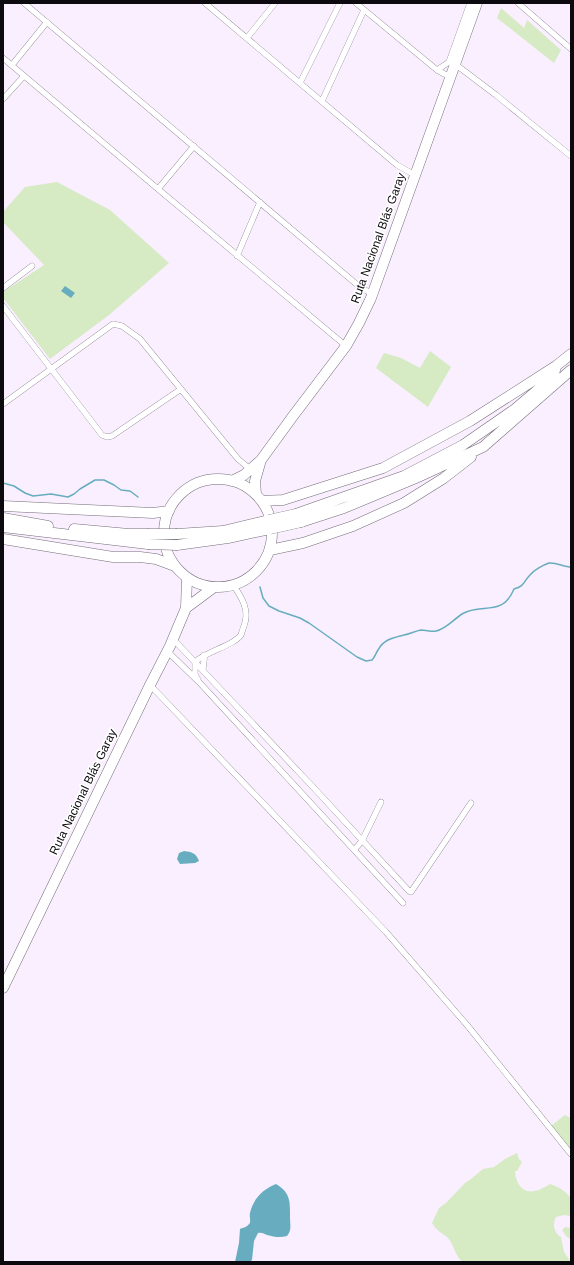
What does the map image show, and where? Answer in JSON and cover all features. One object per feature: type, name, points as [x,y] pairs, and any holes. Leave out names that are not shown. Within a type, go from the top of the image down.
[{"type":"highway","name":"Ruta Nacional Blás Garay","points":[[232,481],[244,474],[261,460],[346,346],[359,323],[373,294],[450,77],[478,3]]},
{"type":"highway","points":[[259,497],[283,500],[383,468],[470,421],[556,366],[571,354]]},
{"type":"highway","points":[[298,518],[404,476],[463,445],[515,409],[547,382],[554,374],[556,366]]},
{"type":"highway","points":[[270,550],[303,543],[353,526],[404,503],[444,478],[483,447],[571,370]]},
{"type":"highway","points":[[3,527],[147,539],[177,539],[270,524],[344,508],[416,478],[483,447]]},
{"type":"highway","name":"Ruta Nacional Blás Garay","points":[[259,497],[255,481],[261,460]]},
{"type":"highway","points":[[213,479],[232,481],[249,488],[259,497],[268,510],[272,525],[273,540],[266,560],[260,569],[252,576],[244,582],[234,586],[213,588],[195,583],[187,578],[175,566],[170,558],[164,539],[164,530],[168,511],[180,495],[195,484],[213,479]]},
{"type":"highway","points":[[3,506],[154,513],[168,511]]},
{"type":"highway","points":[[3,518],[51,526],[129,534],[147,539]]},
{"type":"highway","points":[[3,539],[113,557],[140,557],[156,559],[175,566]]},
{"type":"highway","name":"Ruta Nacional Blás Garay","points":[[3,988],[173,639],[186,608],[187,578]]},
{"type":"highway","points":[[186,608],[213,588]]},
{"type":"street","points":[[24,3],[361,288],[373,294]]},
{"type":"street","points":[[205,3],[397,165],[415,175]]},
{"type":"street","points":[[247,38],[275,3]]},
{"type":"street","points":[[300,83],[340,3]]},
{"type":"street","points":[[356,3],[437,70],[450,77]]},
{"type":"street","points":[[437,70],[449,62],[470,3]]},
{"type":"street","points":[[518,3],[571,49]]},
{"type":"street","points":[[322,101],[364,10]]},
{"type":"street","points":[[12,65],[47,22]]},
{"type":"street","points":[[3,58],[346,346]]},
{"type":"street","points":[[455,64],[571,156]]},
{"type":"street","points":[[3,99],[24,76]]},
{"type":"street","points":[[158,189],[194,146]]},
{"type":"street","points":[[237,256],[260,202]]},
{"type":"street","points":[[3,288],[32,266]]},
{"type":"street","points":[[3,306],[102,435],[107,437],[112,436],[181,389]]},
{"type":"street","points":[[3,404],[113,324],[122,326],[140,339],[238,459],[250,469]]},
{"type":"street","points":[[195,662],[204,655],[230,643],[241,635],[247,618],[244,600],[234,586]]},
{"type":"street","points":[[173,639],[411,892],[471,802]]},
{"type":"street","points":[[167,651],[199,682],[403,903]]},
{"type":"street","points":[[203,670],[205,661],[204,655]]},
{"type":"street","points":[[195,662],[195,674],[199,682]]},
{"type":"street","points":[[150,685],[386,932],[467,1025],[571,1154]]},
{"type":"street","points":[[306,799],[313,787]]},
{"type":"street","points":[[354,850],[362,841],[381,802]]},
{"type":"green space","points":[[501,8],[524,28],[527,20],[561,50],[554,63],[497,18]]},
{"type":"green space","points":[[57,182],[110,210],[169,263],[109,315],[50,359],[3,298],[3,292],[44,265],[3,222],[3,212],[25,187]]},
{"type":"green space","points":[[430,351],[451,367],[428,407],[376,368],[384,353],[401,358],[420,368]]},
{"type":"green space","points":[[565,1115],[571,1118],[571,1147],[567,1148],[551,1129],[552,1125]]},
{"type":"green space","points":[[517,1153],[522,1162],[517,1171],[515,1171],[515,1174],[521,1187],[525,1190],[533,1191],[550,1184],[562,1190],[572,1201],[571,1216],[564,1215],[556,1217],[554,1225],[555,1231],[561,1237],[564,1252],[571,1262],[463,1262],[458,1257],[448,1238],[432,1223],[439,1208],[446,1203],[465,1183],[483,1169],[494,1167]]},
{"type":"green space","points":[[565,1227],[571,1228],[571,1239],[567,1237],[562,1230]]},
{"type":"water","points":[[65,286],[75,293],[71,298],[61,291]]},
{"type":"water","points":[[184,851],[193,853],[197,856],[199,861],[195,863],[180,864],[177,859],[179,853]]},
{"type":"water","points":[[276,1184],[285,1191],[289,1198],[289,1234],[287,1236],[275,1237],[258,1233],[254,1241],[252,1260],[250,1262],[235,1262],[240,1229],[250,1223],[251,1208],[259,1195]]},
{"type":"waterway","points":[[3,483],[14,486],[33,496],[51,494],[68,497],[95,480],[104,480],[121,490],[130,491],[138,497]]},
{"type":"waterway","points":[[260,587],[263,598],[269,606],[309,623],[357,657],[366,661],[374,658],[383,643],[396,637],[421,630],[440,630],[462,614],[476,609],[491,608],[503,603],[509,598],[514,589],[522,585],[532,573],[544,565],[552,563],[571,567]]}]
